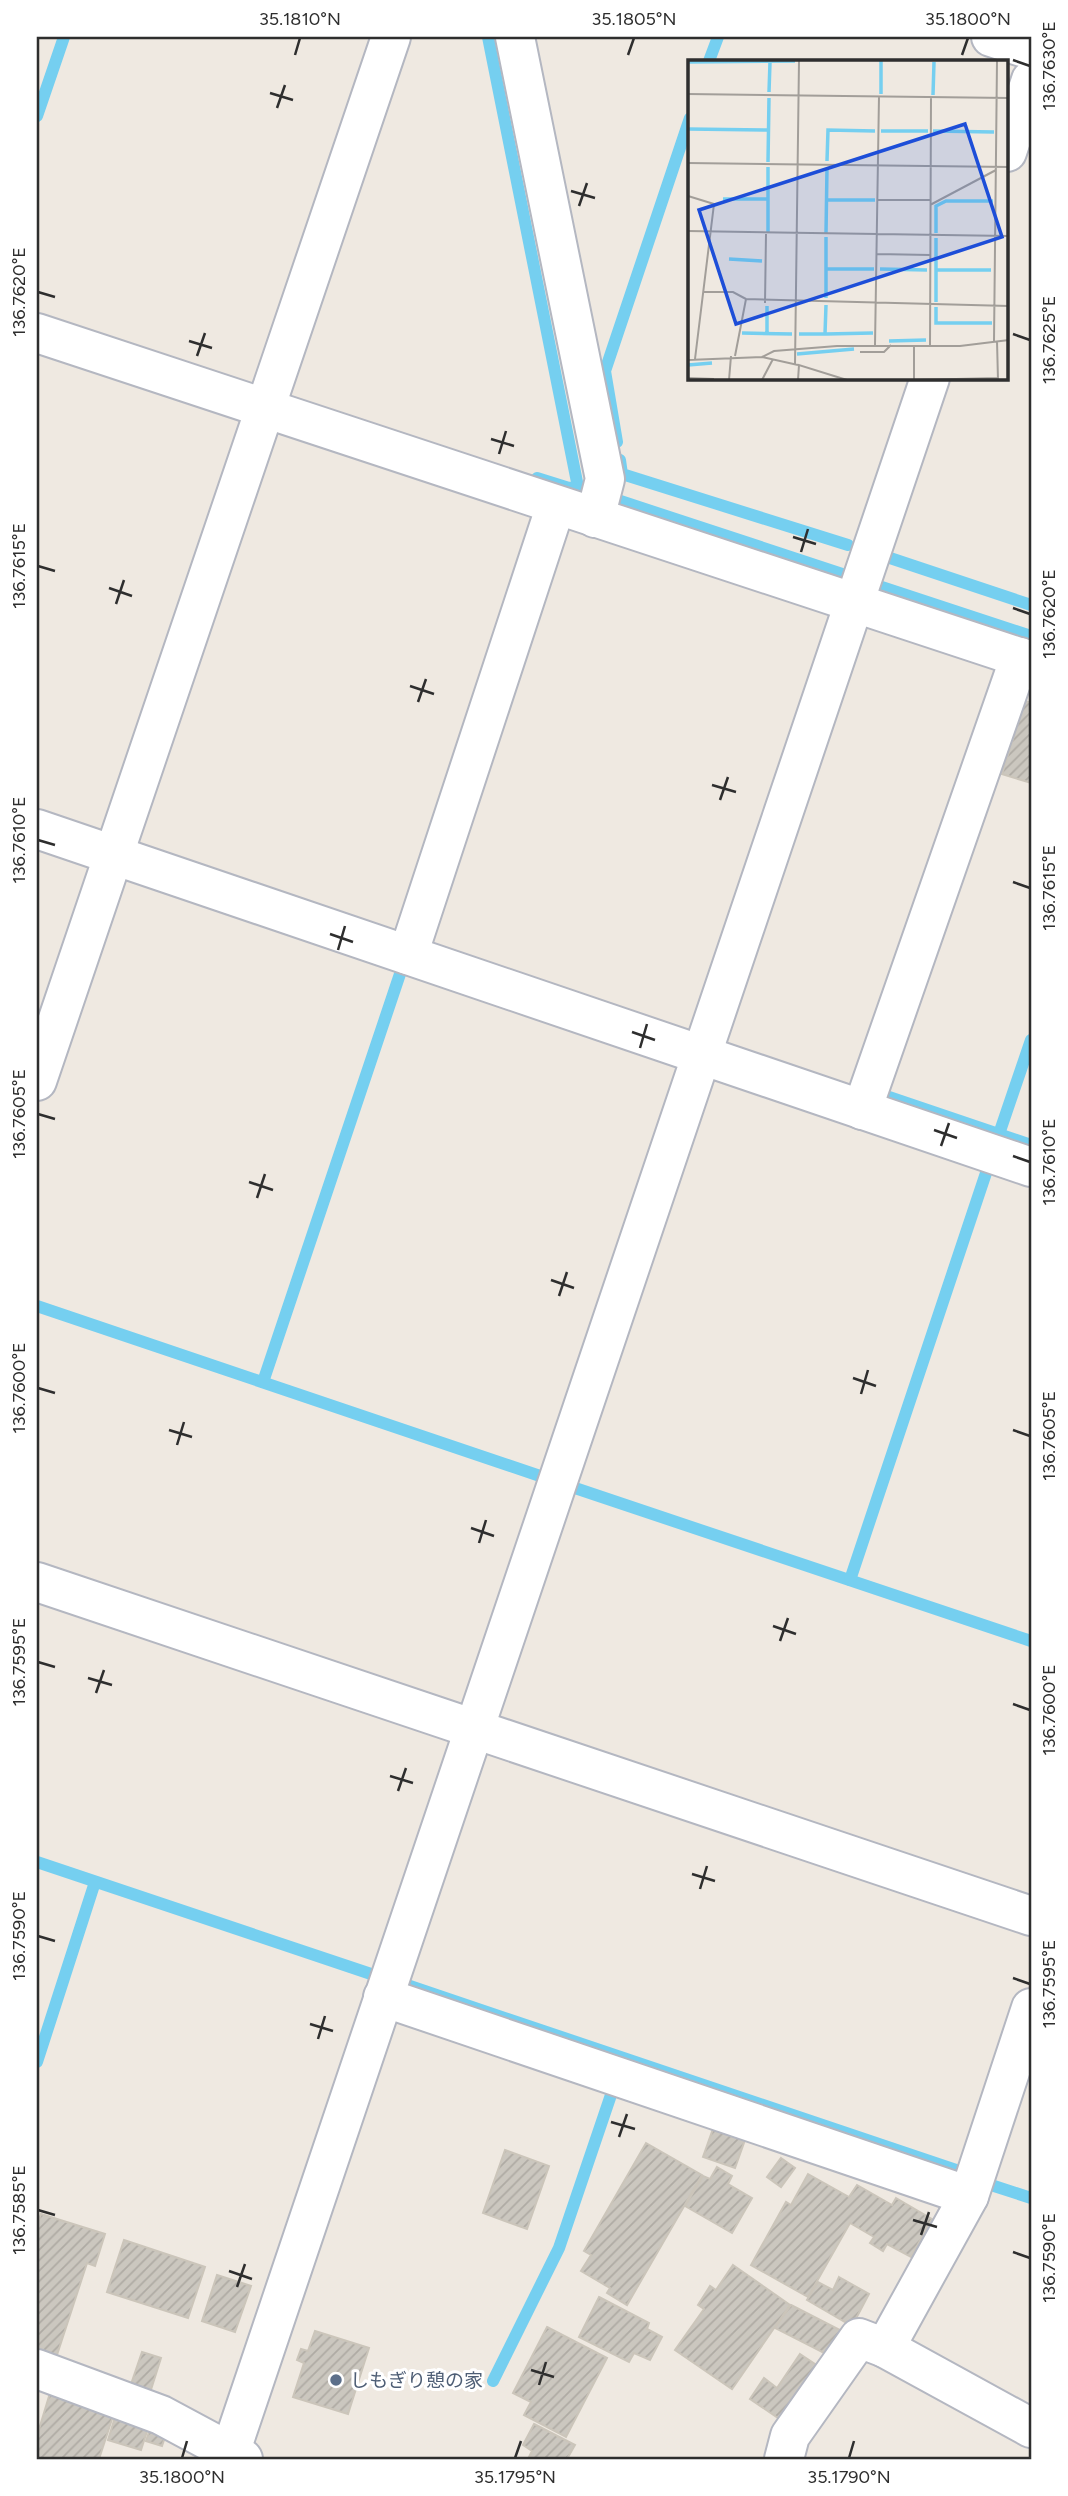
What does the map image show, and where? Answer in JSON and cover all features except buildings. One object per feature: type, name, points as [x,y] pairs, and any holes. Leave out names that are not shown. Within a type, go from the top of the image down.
[{"type":"street","points":[[37,1081],[391,37]]},
{"type":"street","points":[[515,37],[599,501]]},
{"type":"street","points":[[991,37],[1031,50]]},
{"type":"street","points":[[1009,146],[1031,80]]},
{"type":"street","points":[[37,333],[556,505],[599,501],[859,588],[1026,659],[862,1110]]},
{"type":"street","points":[[37,2369],[161,2415],[234,2457],[473,1728],[929,380]]},
{"type":"street","points":[[408,955],[556,505]]},
{"type":"street","points":[[37,829],[1031,1167]]},
{"type":"street","points":[[37,1582],[1031,1916]]},
{"type":"street","points":[[383,1997],[969,2196]]},
{"type":"street","points":[[885,2347],[969,2196],[1031,2008]]},
{"type":"street","points":[[784,2459],[790,2436],[859,2338],[885,2347],[1031,2428]]},
{"type":"waterway","points":[[37,116],[64,37]]},
{"type":"waterway","points":[[488,37],[578,487],[1031,636]]},
{"type":"waterway","points":[[709,60],[718,37]]},
{"type":"waterway","points":[[617,442],[605,371],[688,124]]},
{"type":"waterway","points":[[620,460],[622,474],[848,545]]},
{"type":"waterway","points":[[537,478],[569,488],[578,487]]},
{"type":"waterway","points":[[884,556],[1031,605]]},
{"type":"waterway","points":[[263,1382],[402,968]]},
{"type":"waterway","points":[[999,1134],[1031,1040]]},
{"type":"waterway","points":[[886,1096],[1031,1145]]},
{"type":"waterway","points":[[850,1580],[988,1167]]},
{"type":"waterway","points":[[37,1306],[543,1477]]},
{"type":"waterway","points":[[569,1486],[1031,1641]]},
{"type":"waterway","points":[[37,1862],[374,1975]]},
{"type":"waterway","points":[[37,2062],[95,1882]]},
{"type":"waterway","points":[[404,1984],[956,2170]]},
{"type":"waterway","points":[[493,2381],[559,2248],[613,2089]]},
{"type":"waterway","points":[[991,2185],[1031,2198]]},
{"type":"place","name":"しもぎり憩の家","points":[[336,2380]]}]
